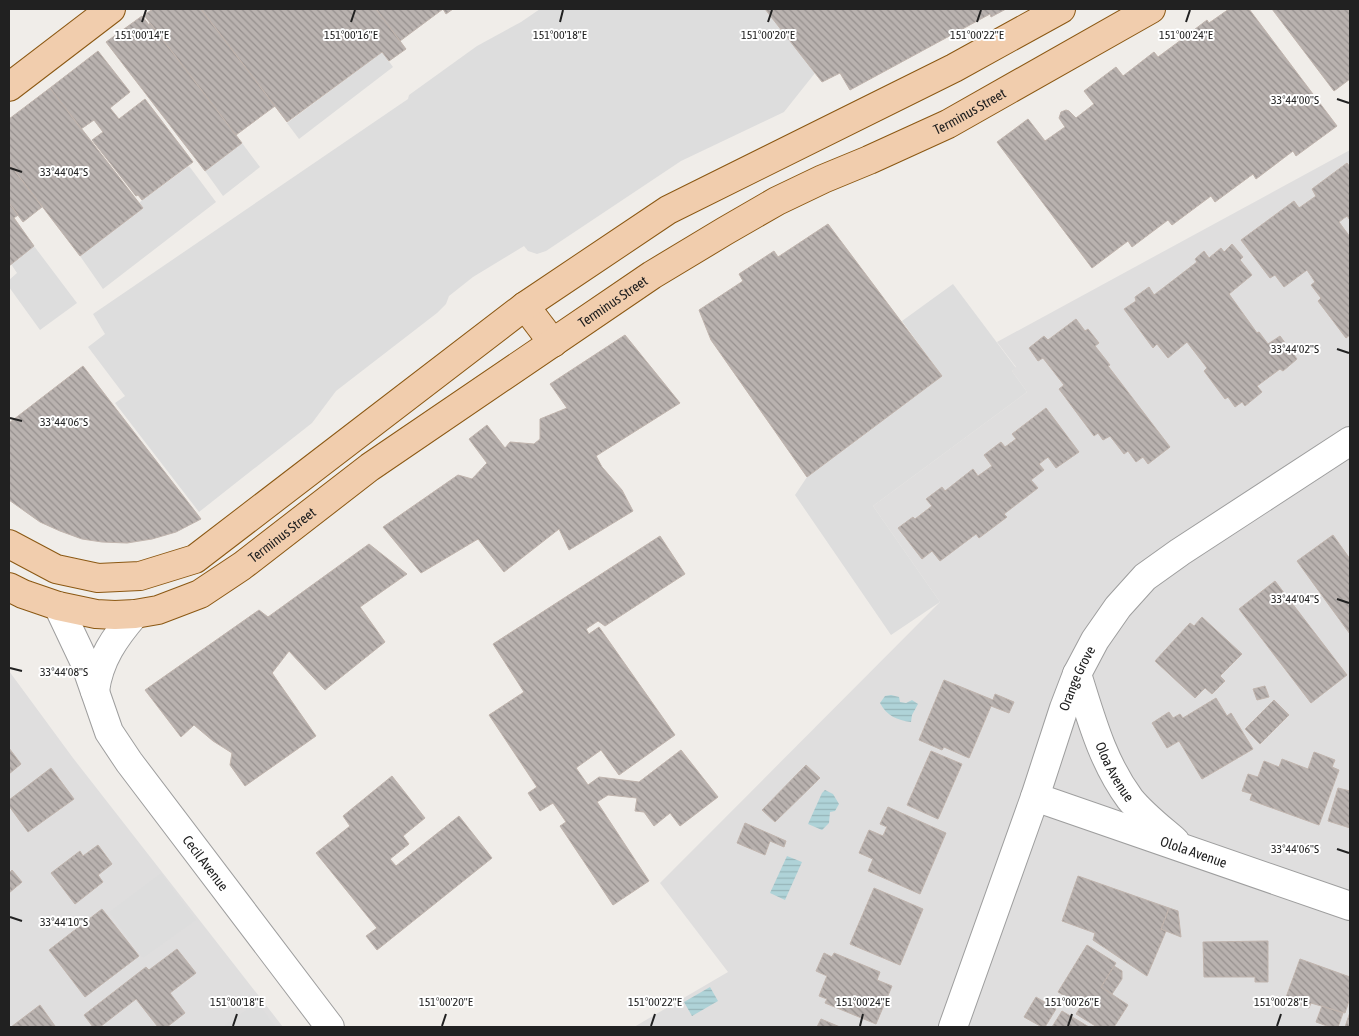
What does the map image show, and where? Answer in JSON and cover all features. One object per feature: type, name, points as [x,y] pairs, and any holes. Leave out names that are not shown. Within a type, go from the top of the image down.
[{"type":"main road","points":[[9,87],[91,18],[110,9]]},
{"type":"main road","points":[[9,544],[56,569],[98,578],[140,576],[195,559],[525,306],[668,210],[954,68],[1061,9]]},
{"type":"main road","name":"Terminus Street","points":[[58,606],[96,614],[135,614],[158,610],[200,594],[242,566],[370,468],[652,275],[777,201],[948,124],[1151,9]]},
{"type":"main road","points":[[525,306],[553,343]]},
{"type":"main road","points":[[9,587],[58,606]]},
{"type":"street","name":"Orange Grove","points":[[953,1027],[1035,798],[1064,708],[1077,674],[1094,640],[1118,607],[1145,577],[1350,441]]},
{"type":"street","name":"Cecil Avenue","points":[[58,606],[76,642],[96,691],[108,732],[330,1027]]},
{"type":"street","name":"Cecil Avenue","points":[[96,691],[98,673],[111,645],[135,614]]},
{"type":"street","name":"Oloa Avenue","points":[[1077,674],[1099,743],[1110,767],[1131,799],[1155,824],[1185,849]]},
{"type":"street","name":"Olola Avenue","points":[[1035,798],[1350,906]]},
{"type":"shaded area","points":[[540,9],[765,9],[815,73],[784,112],[681,161],[546,251],[537,254],[528,251],[524,246],[473,277],[449,296],[446,304],[437,313],[336,391],[312,423],[199,512],[115,403],[125,396],[88,347],[105,334],[93,314],[408,99],[409,95],[477,46],[521,22]]},
{"type":"shaded area","points":[[382,52],[393,67],[299,139],[287,123]]},
{"type":"shaded area","points":[[242,143],[260,167],[223,196],[205,171]]},
{"type":"shaded area","points":[[1350,150],[1350,1027],[634,1027],[728,972],[660,883],[940,602],[873,506],[1027,392],[1012,371],[1016,367],[997,342]]},
{"type":"shaded area","points":[[189,166],[216,202],[103,289],[80,256],[143,208],[139,203],[142,200]]},
{"type":"shaded area","points":[[34,246],[77,303],[40,330],[9,287],[9,280],[17,273],[11,264]]},
{"type":"shaded area","points":[[953,284],[1016,368],[1012,371],[1027,392],[873,506],[940,602],[891,635],[795,495],[807,477],[942,376],[902,321]]},
{"type":"shaded area","points":[[9,671],[73,758],[283,1027],[9,1027]]},
{"type":"shaded area","points":[[161,873],[196,920],[143,958],[109,912]]},
{"type":"shaded area","points":[[257,1002],[276,1027],[223,1027]]},
{"type":"water","points":[[885,696],[899,697],[900,702],[906,703],[912,700],[918,704],[912,715],[911,722],[893,717],[880,703]]},
{"type":"water","points":[[825,790],[833,794],[839,804],[835,811],[830,812],[829,823],[822,830],[808,824]]},
{"type":"water","points":[[787,856],[802,862],[785,900],[770,893]]},
{"type":"water","points":[[710,987],[718,1001],[692,1016],[684,1002]]},
{"type":"building","points":[[153,9],[201,9],[275,106],[236,135],[144,15]]},
{"type":"building","points":[[201,9],[376,9],[406,49],[389,61],[382,52],[287,122]]},
{"type":"building","points":[[376,9],[443,9],[400,41]]},
{"type":"building","points":[[443,9],[453,9],[446,14]]},
{"type":"building","points":[[765,9],[1006,9],[991,17],[990,14],[850,90],[840,73],[822,82]]},
{"type":"building","points":[[1229,9],[1249,9],[1337,126],[1296,156],[1293,151],[1256,179],[1253,174],[1215,202],[1211,196],[1172,225],[1168,220],[1132,247],[1128,241],[1092,268],[997,142],[1028,119],[1045,141],[1065,127],[1059,118],[1061,112],[1069,111],[1076,118],[1094,104],[1084,91],[1116,67],[1123,76],[1154,52],[1158,57],[1181,40],[1178,35],[1180,32],[1183,32],[1186,36],[1207,20],[1209,23]]},
{"type":"building","points":[[1272,9],[1350,9],[1350,79],[1334,91]]},
{"type":"building","points":[[142,16],[149,25],[150,23],[242,143],[205,171],[106,42]]},
{"type":"building","points":[[98,51],[130,92],[110,108],[119,119],[145,99],[193,162],[142,200],[138,195],[136,196],[92,140],[103,132],[94,120],[81,129],[50,88]]},
{"type":"building","points":[[50,88],[143,208],[80,256],[9,163],[9,119]]},
{"type":"building","points":[[9,163],[42,207],[23,222],[9,203]]},
{"type":"building","points":[[1347,163],[1350,167],[1350,220],[1347,216],[1339,222],[1350,237],[1350,335],[1346,338],[1318,301],[1321,298],[1311,285],[1315,282],[1307,270],[1284,287],[1275,275],[1270,278],[1241,240],[1294,201],[1299,208],[1316,196],[1312,189]]},
{"type":"building","points":[[9,203],[18,215],[14,218],[34,246],[9,266]]},
{"type":"building","points":[[828,224],[942,376],[807,477],[711,340],[699,310],[743,281],[739,274],[774,251],[778,257]]},
{"type":"building","points":[[1232,244],[1243,257],[1240,260],[1252,275],[1229,294],[1257,333],[1259,332],[1268,344],[1280,336],[1297,359],[1283,371],[1280,369],[1257,386],[1262,392],[1245,406],[1242,402],[1235,407],[1228,397],[1225,399],[1204,371],[1207,368],[1187,342],[1168,358],[1157,344],[1153,348],[1124,309],[1136,301],[1135,297],[1149,287],[1154,295],[1197,262],[1195,259],[1204,251],[1209,258],[1221,248],[1224,252]]},
{"type":"building","points":[[1076,319],[1085,331],[1088,329],[1099,343],[1095,346],[1110,365],[1108,366],[1170,447],[1148,464],[1143,457],[1136,462],[1128,451],[1124,454],[1110,436],[1103,440],[1098,433],[1094,436],[1059,389],[1064,385],[1043,358],[1038,361],[1029,348],[1044,336],[1048,340]]},
{"type":"building","points":[[625,335],[680,403],[596,456],[602,467],[622,490],[633,511],[569,550],[559,529],[504,572],[478,539],[421,573],[383,527],[458,475],[472,479],[487,463],[469,439],[487,425],[505,448],[510,442],[534,444],[540,439],[540,419],[567,408],[550,384]]},
{"type":"building","points":[[83,366],[201,519],[176,532],[152,539],[127,543],[102,542],[82,539],[40,522],[9,500],[9,423]]},
{"type":"building","points":[[1046,408],[1079,452],[1056,468],[1048,457],[1039,464],[1044,470],[1031,480],[1038,488],[1004,514],[1007,517],[979,538],[976,534],[940,561],[932,551],[922,559],[898,528],[913,517],[915,519],[932,506],[926,499],[942,487],[945,491],[973,469],[978,476],[992,466],[984,455],[1001,442],[1005,447],[1016,439],[1012,434]]},
{"type":"building","points":[[1333,535],[1350,559],[1350,634],[1297,561]]},
{"type":"building","points":[[660,536],[685,574],[605,626],[598,621],[586,629],[589,634],[599,627],[675,735],[619,775],[601,750],[576,768],[588,785],[599,777],[639,782],[681,750],[718,797],[680,826],[670,813],[654,826],[644,812],[635,811],[637,798],[608,795],[597,802],[649,881],[613,905],[560,826],[566,822],[553,803],[540,811],[528,793],[537,787],[489,715],[524,692],[493,644]]},
{"type":"building","points":[[369,544],[407,574],[360,607],[385,642],[325,690],[289,651],[272,673],[316,736],[245,786],[230,765],[232,753],[213,741],[194,725],[181,737],[145,690],[259,610],[268,617]]},
{"type":"building","points":[[1275,581],[1347,675],[1311,703],[1239,609]]},
{"type":"building","points":[[1202,617],[1242,654],[1220,676],[1225,681],[1212,694],[1205,688],[1195,698],[1155,661],[1190,623],[1194,626]]},
{"type":"building","points":[[944,680],[993,700],[995,694],[1014,702],[1009,713],[991,706],[969,758],[944,747],[942,750],[919,740]]},
{"type":"building","points":[[1265,686],[1269,697],[1257,700],[1253,689]]},
{"type":"building","points":[[1216,698],[1227,716],[1231,713],[1253,749],[1202,779],[1179,741],[1167,748],[1152,723],[1169,712],[1173,718],[1180,714],[1183,718]]},
{"type":"building","points":[[1274,700],[1289,715],[1260,744],[1245,729]]},
{"type":"building","points":[[9,748],[21,764],[9,774]]},
{"type":"building","points":[[931,751],[962,764],[938,819],[907,805]]},
{"type":"building","points":[[1314,752],[1335,760],[1332,767],[1339,770],[1319,825],[1250,800],[1252,794],[1242,791],[1248,774],[1258,777],[1264,761],[1279,767],[1282,759],[1308,769]]},
{"type":"building","points":[[806,765],[820,778],[775,822],[762,810]]},
{"type":"building","points":[[51,768],[74,799],[28,832],[9,806],[9,800]]},
{"type":"building","points":[[392,776],[425,818],[403,836],[409,844],[390,859],[396,866],[459,816],[492,858],[377,950],[366,936],[377,928],[316,853],[350,826],[343,816]]},
{"type":"building","points":[[1338,788],[1350,791],[1350,828],[1328,821]]},
{"type":"building","points":[[888,807],[946,833],[920,894],[868,871],[873,859],[859,853],[869,830],[883,836],[887,827],[880,824]]},
{"type":"building","points":[[745,823],[786,841],[784,847],[770,841],[765,855],[737,843]]},
{"type":"building","points":[[98,845],[112,864],[98,875],[103,882],[75,904],[51,873],[80,851],[83,856]]},
{"type":"building","points":[[12,870],[22,882],[9,893],[9,873]]},
{"type":"building","points":[[1078,876],[1169,908],[1161,929],[1166,931],[1147,976],[1093,940],[1095,933],[1062,921]]},
{"type":"building","points":[[874,888],[923,909],[900,965],[850,944]]},
{"type":"building","points":[[1169,908],[1178,911],[1181,937],[1161,929]]},
{"type":"building","points":[[102,909],[139,956],[85,997],[49,950]]},
{"type":"building","points":[[1268,941],[1268,982],[1255,982],[1255,977],[1204,977],[1203,942]]},
{"type":"building","points":[[1087,945],[1116,963],[1101,987],[1128,1005],[1114,1027],[1097,1027],[1076,1014],[1081,1006],[1058,992]]},
{"type":"building","points":[[177,949],[196,973],[170,993],[185,1013],[167,1027],[158,1027],[136,999],[100,1027],[93,1027],[84,1015],[146,967],[149,970]]},
{"type":"building","points":[[824,953],[832,957],[834,953],[880,972],[877,980],[892,986],[876,1024],[825,1003],[827,999],[819,996],[827,976],[816,971]]},
{"type":"building","points":[[1300,959],[1350,977],[1350,998],[1345,1013],[1311,1003],[1309,1008],[1285,1000]]},
{"type":"building","points":[[1114,966],[1122,971],[1122,979],[1112,994],[1101,987]]},
{"type":"building","points":[[1036,997],[1056,1009],[1045,1027],[1024,1017]]},
{"type":"building","points":[[40,1005],[54,1027],[11,1027]]},
{"type":"building","points":[[1322,1006],[1343,1013],[1338,1027],[1330,1027],[1316,1022]]},
{"type":"building","points":[[1062,1011],[1089,1027],[1052,1027]]},
{"type":"building","points":[[1350,1012],[1350,1027],[1345,1027]]},
{"type":"building","points":[[821,1019],[840,1027],[817,1027]]}]
